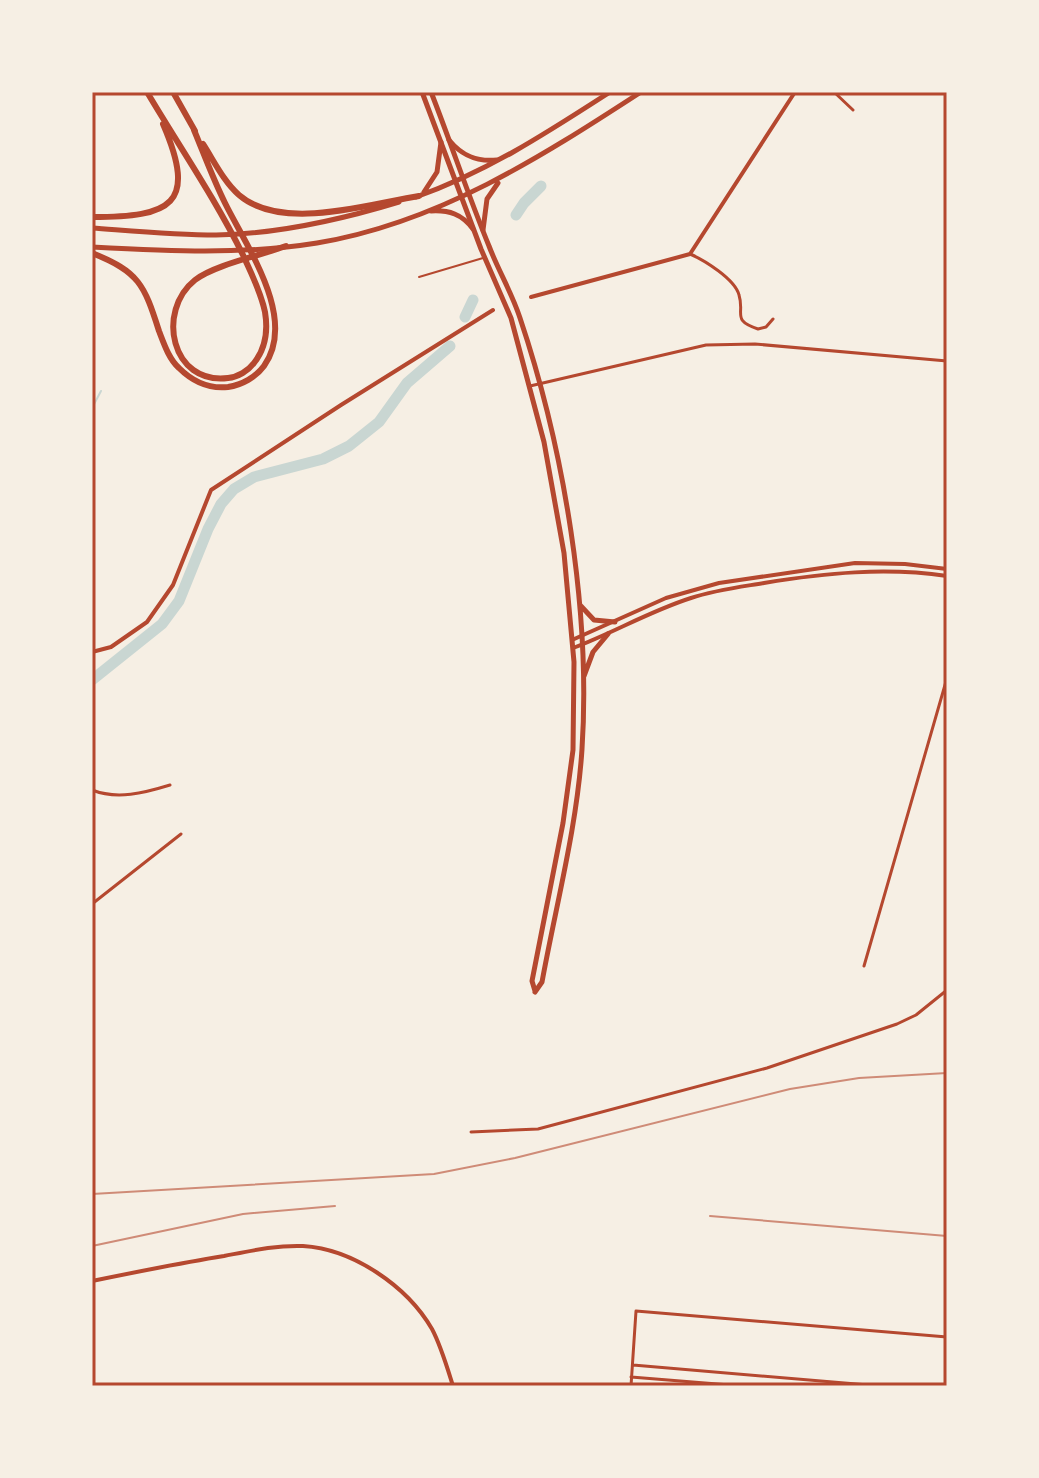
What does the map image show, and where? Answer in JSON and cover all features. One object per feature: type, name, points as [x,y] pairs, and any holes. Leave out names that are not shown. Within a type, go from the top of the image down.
[{"type":"highway","points":[[147,92],[219,211],[253,278],[264,309],[265,341],[260,355],[250,368],[229,378],[215,378],[189,367],[180,357],[172,332],[177,303],[185,290],[195,279],[209,272],[286,246]]},
{"type":"highway","points":[[173,92],[235,191],[261,208],[294,215],[310,214],[419,196]]},
{"type":"highway","points":[[92,217],[146,215],[157,211],[173,198],[180,182],[178,164],[155,106]]},
{"type":"highway","points":[[92,253],[123,266],[134,276],[144,289],[163,341],[176,365],[198,383],[231,387],[257,374],[272,351],[274,315],[262,275],[227,208],[194,130]]},
{"type":"main road","points":[[422,92],[473,229],[511,318],[530,386],[558,515],[573,648],[573,750],[563,823],[532,981],[535,992],[542,982],[576,800],[582,751],[581,645],[568,514],[539,384],[519,316],[431,92]]},
{"type":"main road","points":[[92,228],[219,235],[315,225],[419,196],[463,178],[502,159],[610,92]]},
{"type":"main road","points":[[92,247],[222,252],[357,235],[426,211],[504,177],[641,92]]},
{"type":"main road","points":[[449,140],[456,149],[472,158],[502,159]]},
{"type":"main road","points":[[419,196],[427,190],[437,172],[441,142]]},
{"type":"main road","points":[[483,230],[487,199],[504,177]]},
{"type":"main road","points":[[426,211],[455,213],[473,229]]},
{"type":"main road","points":[[578,603],[588,617],[615,622]]},
{"type":"main road","points":[[583,685],[593,652],[608,634]]},
{"type":"street","points":[[690,254],[795,92]]},
{"type":"street","points":[[834,92],[853,110]]},
{"type":"street","points":[[531,297],[690,254],[705,261],[735,288],[740,295],[743,323],[758,329],[766,327],[773,319]]},
{"type":"street","points":[[92,652],[111,647],[147,622],[173,585],[211,490],[493,310]]},
{"type":"street","points":[[530,386],[691,347],[719,344],[755,344],[947,361]]},
{"type":"street","points":[[572,640],[666,598],[769,574],[855,563],[947,569]]},
{"type":"street","points":[[573,648],[669,606],[733,588],[855,571],[902,571],[947,576]]},
{"type":"street","points":[[864,966],[947,678]]},
{"type":"street","points":[[92,790],[114,796],[170,785]]},
{"type":"street","points":[[92,904],[181,834]]},
{"type":"street","points":[[471,1132],[538,1129],[767,1068],[897,1024],[916,1015],[947,990]]},
{"type":"street","points":[[92,1281],[262,1249],[303,1246],[332,1251],[351,1258],[391,1283],[422,1314],[433,1331],[453,1386]]},
{"type":"street","points":[[631,1386],[636,1311],[947,1337]]},
{"type":"street","points":[[632,1365],[880,1386]]},
{"type":"street","points":[[631,1377],[742,1386]]},
{"type":"lane","points":[[419,277],[485,258]]},
{"type":"waterway","points":[[516,215],[541,186]]},
{"type":"waterway","points":[[465,317],[473,300]]},
{"type":"waterway","points":[[92,680],[162,624],[179,601],[221,504],[234,489],[254,477],[323,459],[349,446],[379,422],[407,383],[450,346]]},
{"type":"waterway","points":[[92,408],[101,391]]},
{"type":"railway","points":[[92,1194],[434,1174],[515,1158],[790,1089],[859,1078],[947,1073]]},
{"type":"railway","points":[[92,1246],[243,1214],[335,1206]]},
{"type":"railway","points":[[710,1216],[947,1236]]}]
